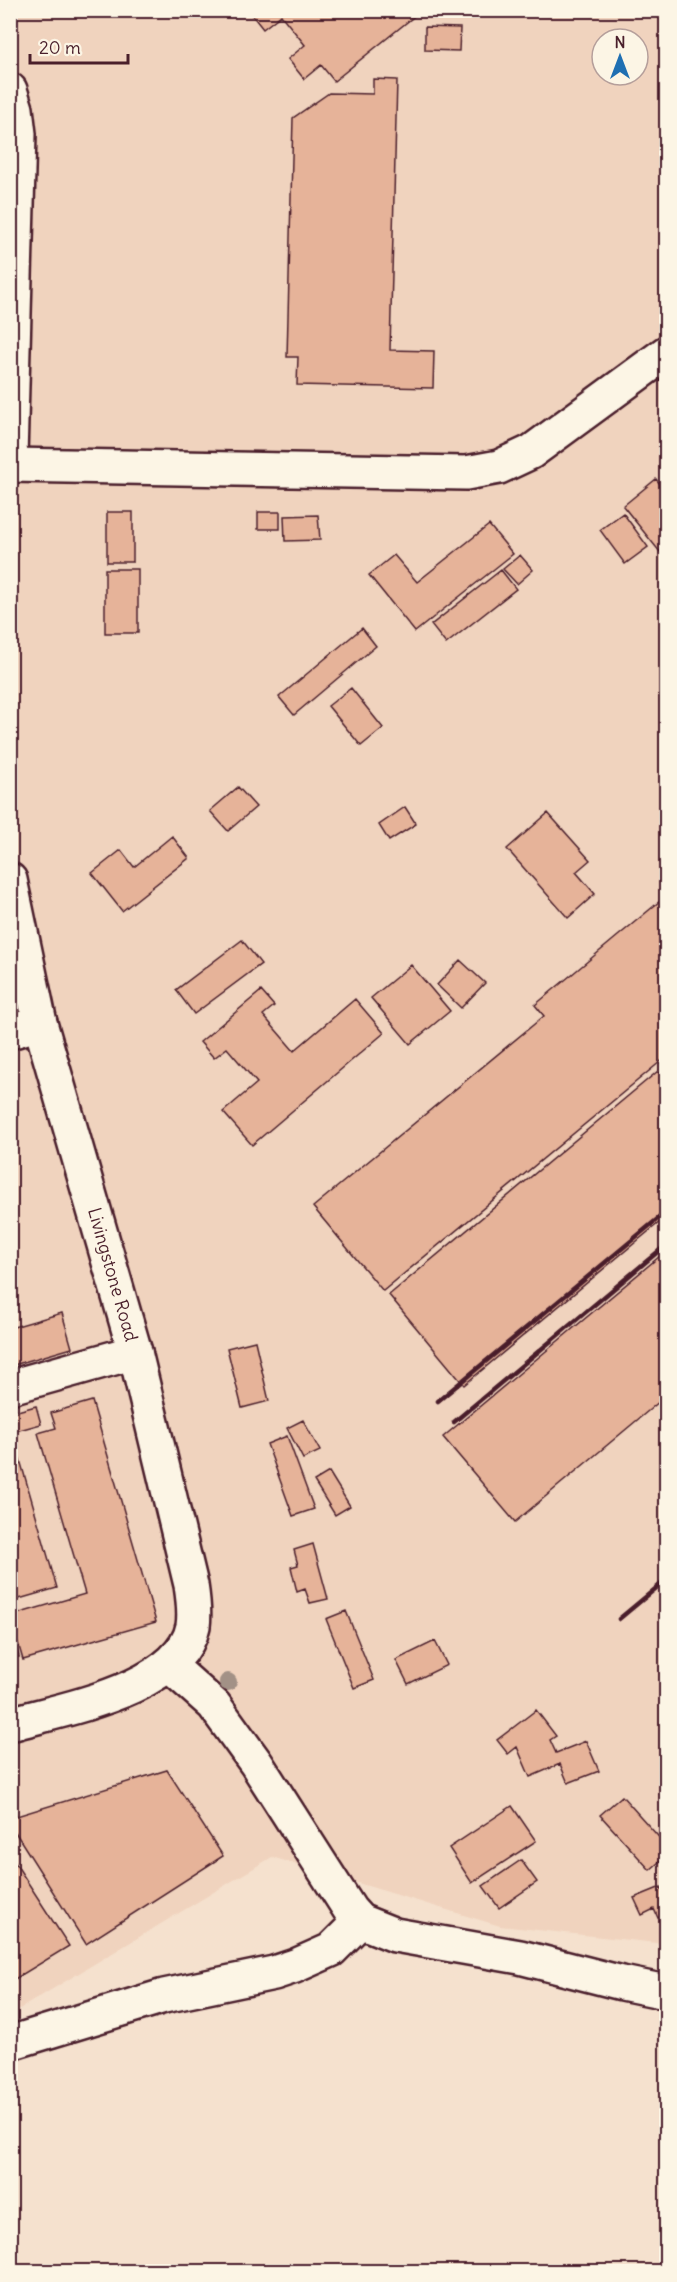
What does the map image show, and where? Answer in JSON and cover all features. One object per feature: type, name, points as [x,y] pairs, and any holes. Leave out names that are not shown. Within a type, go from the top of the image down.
[{"type":"street","points":[[10,90],[16,109],[19,134],[11,439]]},
{"type":"street","points":[[10,465],[466,473],[499,467],[531,452],[666,353]]},
{"type":"street","name":"Livingstone Road","points":[[10,880],[25,1027],[135,1352],[191,1585],[192,1627],[185,1646],[169,1665],[147,1680],[122,1692],[10,1724]]},
{"type":"street","points":[[10,1387],[135,1352]]},
{"type":"street","points":[[169,1665],[214,1705],[256,1763],[350,1910],[360,1922],[395,1935],[512,1956],[666,1992]]},
{"type":"street","points":[[10,2043],[164,1996],[295,1966],[331,1950],[360,1922]]},
{"type":"shaded area","points":[[11,11],[666,11],[666,1944],[500,1926],[272,1857],[11,2014]]},
{"type":"building","points":[[248,10],[422,10],[334,81],[321,65],[304,79],[288,59],[305,45],[281,15],[263,29]]},
{"type":"building","points":[[425,27],[460,28],[459,51],[425,50]]},
{"type":"building","points":[[373,79],[397,80],[390,350],[434,351],[433,388],[297,385],[298,357],[287,357],[293,118],[329,93],[373,94]]},
{"type":"building","points":[[656,479],[666,491],[666,547],[660,552],[623,506]]},
{"type":"building","points":[[107,512],[133,512],[133,562],[107,562]]},
{"type":"building","points":[[258,512],[280,512],[280,529],[258,529]]},
{"type":"building","points":[[623,513],[648,547],[625,564],[600,530]]},
{"type":"building","points":[[318,515],[320,540],[285,541],[284,516]]},
{"type":"building","points":[[489,525],[513,554],[415,632],[369,575],[394,555],[417,582]]},
{"type":"building","points":[[520,555],[533,570],[517,584],[503,569]]},
{"type":"building","points":[[105,569],[138,569],[138,633],[105,633]]},
{"type":"building","points":[[501,570],[516,589],[446,644],[431,625]]},
{"type":"building","points":[[362,628],[376,646],[294,715],[279,697]]},
{"type":"building","points":[[351,688],[383,728],[361,746],[328,706]]},
{"type":"building","points":[[238,787],[256,807],[228,831],[210,811]]},
{"type":"building","points":[[405,807],[416,824],[389,841],[379,825]]},
{"type":"building","points":[[548,813],[590,860],[576,872],[595,894],[568,918],[507,849]]},
{"type":"building","points":[[172,836],[189,858],[122,911],[92,873],[121,850],[134,867]]},
{"type":"building","points":[[666,896],[666,1057],[383,1291],[313,1207],[544,1016],[535,1005]]},
{"type":"building","points":[[242,940],[261,964],[194,1014],[176,990]]},
{"type":"building","points":[[460,960],[485,983],[461,1008],[437,985]]},
{"type":"building","points":[[411,965],[450,1011],[410,1044],[371,998]]},
{"type":"building","points":[[261,991],[274,1006],[263,1015],[294,1051],[355,999],[384,1033],[252,1145],[223,1112],[257,1083],[227,1048],[214,1058],[200,1042]]},
{"type":"building","points":[[658,1071],[666,1081],[666,1217],[464,1385],[389,1295]]},
{"type":"building","points":[[666,1251],[666,1396],[515,1522],[443,1437]]},
{"type":"building","points":[[62,1313],[72,1348],[10,1366],[10,1328]]},
{"type":"building","points":[[255,1341],[269,1401],[242,1408],[227,1348]]},
{"type":"building","points":[[92,1401],[156,1622],[23,1660],[10,1616],[85,1594],[38,1433],[56,1428],[51,1413]]},
{"type":"building","points":[[36,1406],[41,1424],[12,1432],[57,1588],[12,1601],[10,1413]]},
{"type":"building","points":[[303,1420],[320,1451],[303,1459],[287,1428]]},
{"type":"building","points":[[287,1436],[314,1509],[293,1516],[267,1444]]},
{"type":"building","points":[[329,1472],[350,1506],[335,1515],[314,1481]]},
{"type":"building","points":[[313,1544],[328,1599],[310,1603],[305,1589],[297,1592],[291,1567],[298,1565],[294,1550]]},
{"type":"building","points":[[346,1611],[374,1680],[354,1688],[326,1619]]},
{"type":"building","points":[[10,1626],[19,1657],[10,1659]]},
{"type":"building","points":[[435,1641],[447,1665],[408,1684],[396,1660]]},
{"type":"building","points":[[536,1710],[556,1736],[550,1740],[556,1753],[586,1741],[599,1771],[568,1783],[560,1764],[530,1777],[517,1747],[508,1754],[497,1740]]},
{"type":"building","points":[[167,1770],[223,1856],[86,1944],[10,1824],[10,1818]]},
{"type":"building","points":[[622,1796],[666,1845],[666,1856],[650,1870],[600,1815]]},
{"type":"building","points":[[512,1806],[536,1841],[472,1883],[449,1848]]},
{"type":"building","points":[[10,1855],[69,1946],[10,1982]]},
{"type":"building","points":[[521,1860],[537,1882],[499,1908],[483,1886]]},
{"type":"building","points":[[661,1887],[666,1898],[666,1914],[658,1918],[654,1909],[642,1915],[634,1898]]},
{"type":"railway","points":[[438,1401],[666,1212]]},
{"type":"railway","points":[[454,1422],[666,1245]]},
{"type":"railway","points":[[619,1619],[666,1580]]}]
